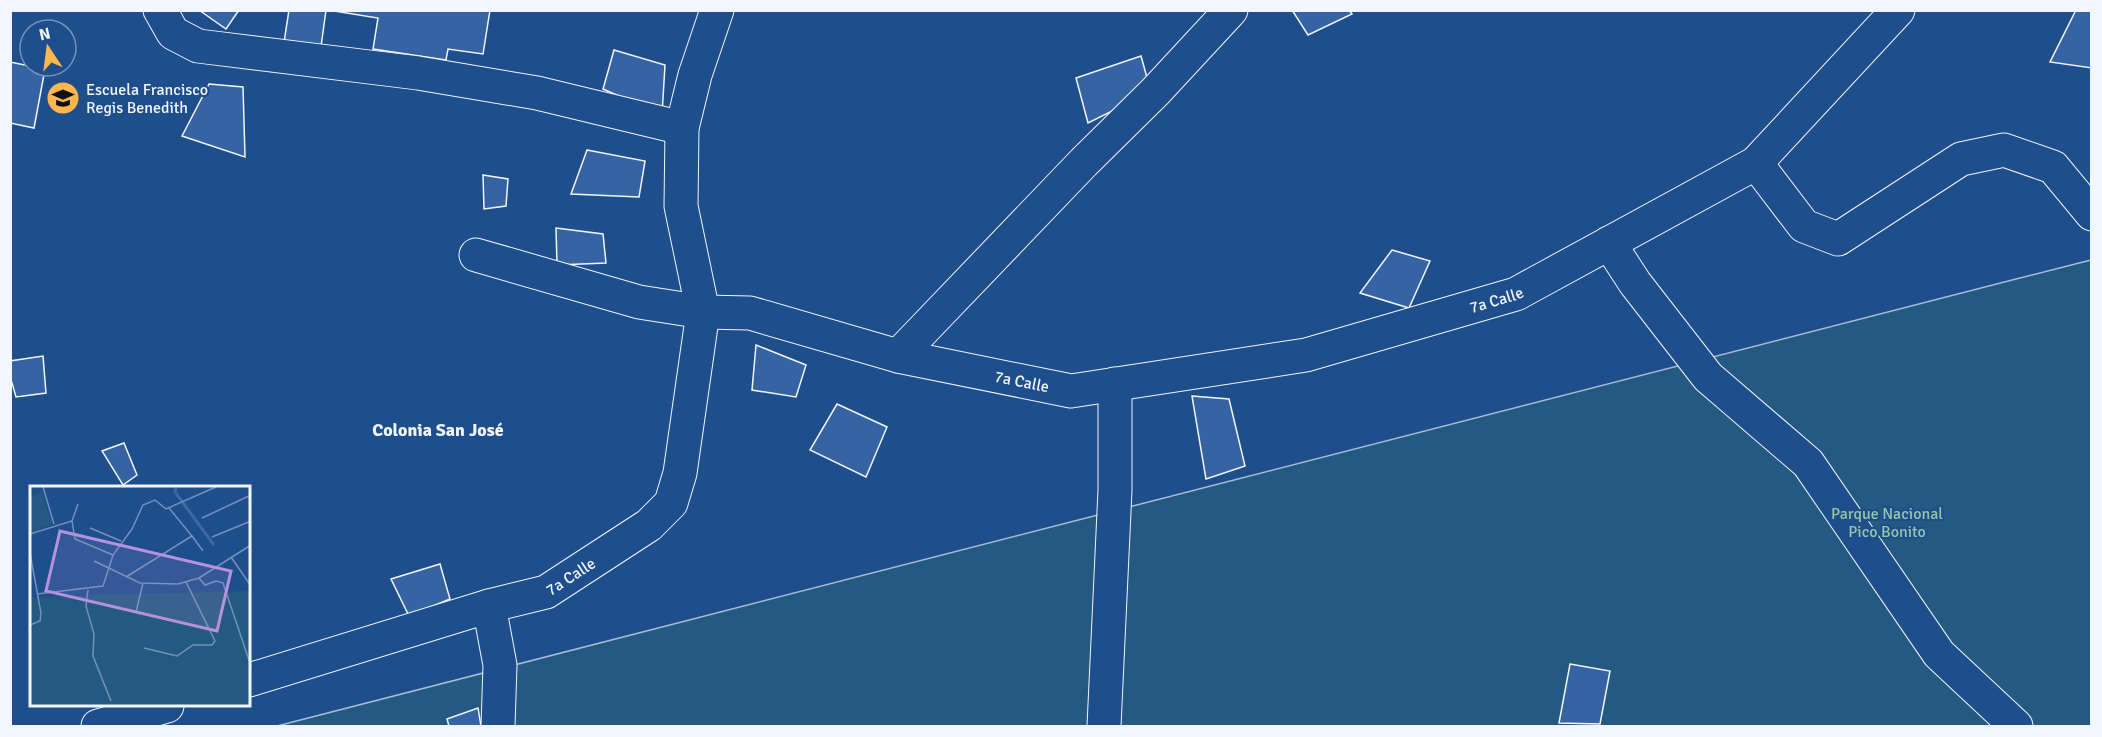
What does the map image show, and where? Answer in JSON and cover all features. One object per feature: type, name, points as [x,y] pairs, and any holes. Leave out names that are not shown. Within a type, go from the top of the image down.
[{"type":"street","points":[[160,10],[173,33],[198,46],[350,63],[537,93],[682,128]]},
{"type":"street","points":[[476,255],[639,302],[703,312],[681,206],[682,128],[695,75],[717,10]]},
{"type":"street","points":[[898,356],[1084,162],[1155,92],[1231,10]]},
{"type":"street","name":"7a Calle","points":[[250,680],[489,606],[546,592],[649,525],[671,503],[680,473],[703,312],[750,313],[898,356],[1071,391],[1306,355],[1516,294],[1756,163],[1898,10]]},
{"type":"street","points":[[1756,163],[1804,226],[1838,239],[1960,159],[2004,150],[2053,167],[2091,214]]},
{"type":"street","points":[[1610,243],[1635,283],[1708,377],[1809,463],[1939,654],[2016,726]]},
{"type":"street","points":[[1104,726],[1115,490],[1115,384]]},
{"type":"street","points":[[489,606],[500,665],[498,726]]},
{"type":"street","points":[[98,726],[160,707]]},
{"type":"green space","name":"Parque Nacional Pico Bonito","points":[[2091,260],[2091,726],[277,726],[2016,279]]},
{"type":"building","points":[[199,10],[239,10],[226,29]]},
{"type":"building","points":[[289,10],[326,10],[320,54],[283,49]]},
{"type":"building","points":[[328,10],[490,10],[483,54],[448,49],[446,60],[373,49],[378,18]]},
{"type":"building","points":[[1292,10],[1349,10],[1352,14],[1308,35]]},
{"type":"building","points":[[2076,10],[2092,10],[2092,68],[2050,62]]},
{"type":"building","points":[[614,50],[665,65],[662,115],[603,89]]},
{"type":"building","points":[[1141,56],[1151,92],[1088,123],[1076,78]]},
{"type":"building","points":[[10,62],[18,64],[18,78],[43,78],[34,128],[10,123]]},
{"type":"building","points":[[209,84],[243,87],[245,157],[182,136]]},
{"type":"building","points":[[587,150],[645,161],[639,197],[571,194]]},
{"type":"building","points":[[483,175],[508,179],[506,206],[484,209]]},
{"type":"building","points":[[556,228],[603,234],[606,263],[557,265]]},
{"type":"building","points":[[1392,250],[1430,261],[1409,308],[1360,293]]},
{"type":"building","points":[[756,345],[806,365],[796,397],[752,390]]},
{"type":"building","points":[[43,356],[46,393],[16,397],[10,376],[10,361]]},
{"type":"building","points":[[1192,396],[1229,399],[1245,466],[1206,479]]},
{"type":"building","points":[[837,404],[887,427],[866,477],[810,450]]},
{"type":"building","points":[[124,443],[137,475],[123,485],[102,451]]},
{"type":"building","points":[[440,564],[450,599],[409,616],[391,579]]},
{"type":"building","points":[[1570,664],[1610,671],[1600,724],[1559,723]]},
{"type":"building","points":[[478,708],[481,726],[449,726],[447,719]]},
{"type":"place","name":"Escuela Francisco Regis Benedith","points":[[63,98]]},
{"type":"district","name":"Colonia San José","points":[[438,430]]}]
